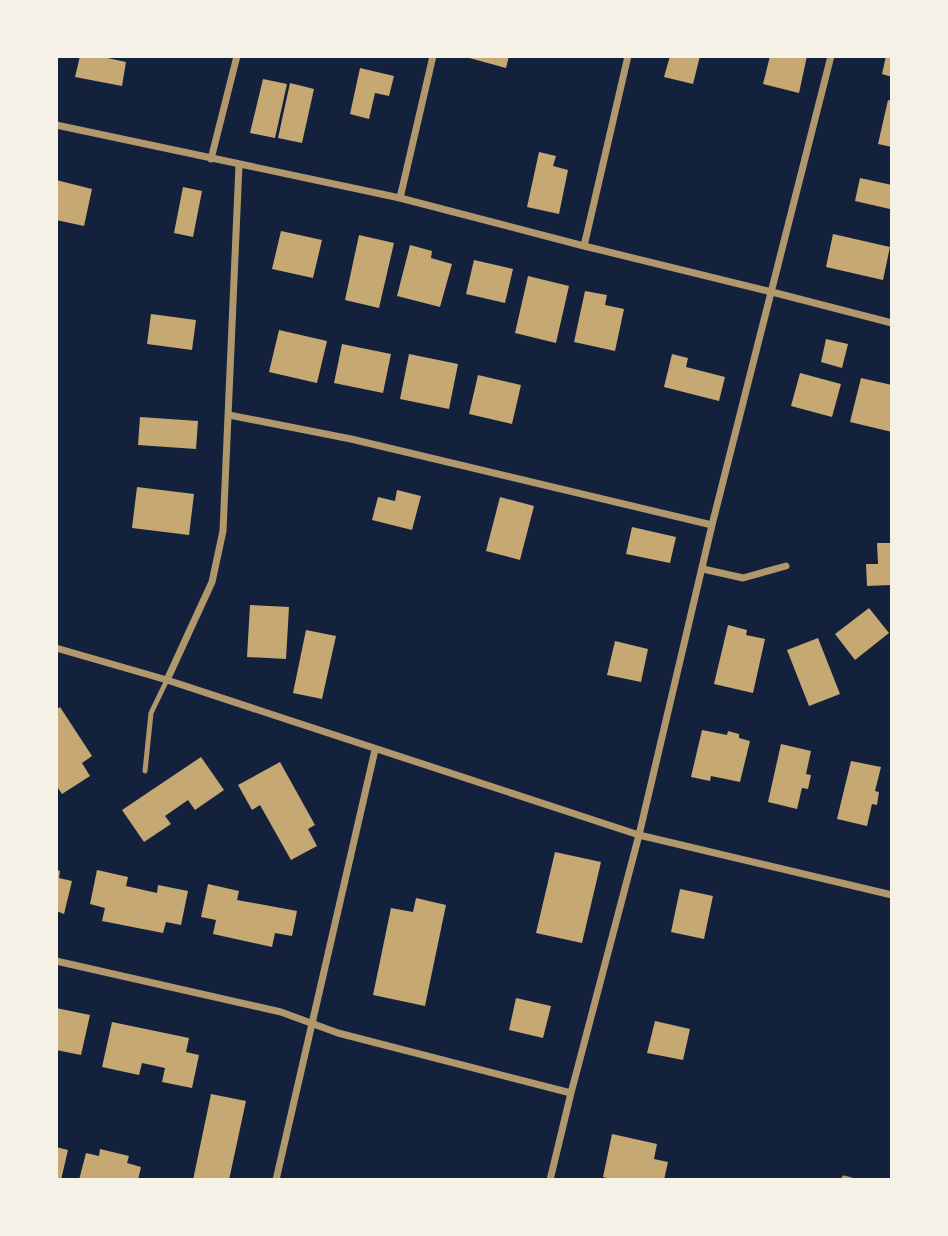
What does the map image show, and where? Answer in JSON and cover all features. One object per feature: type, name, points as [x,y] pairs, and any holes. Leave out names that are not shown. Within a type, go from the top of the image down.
[{"type":"street","points":[[211,159],[237,56]]},
{"type":"street","points":[[400,198],[433,56]]},
{"type":"street","points":[[584,246],[628,56]]},
{"type":"street","points":[[550,1180],[639,835],[712,526],[831,56]]},
{"type":"street","points":[[56,125],[400,198],[892,323]]},
{"type":"street","points":[[167,681],[212,582],[223,531],[239,165]]},
{"type":"street","points":[[229,415],[365,442],[712,526]]},
{"type":"street","points":[[703,569],[743,578],[786,566]]},
{"type":"street","points":[[56,648],[167,681],[639,835],[892,895]]},
{"type":"street","points":[[276,1180],[375,750]]},
{"type":"street","points":[[56,961],[281,1012],[338,1033],[571,1093]]},
{"type":"lane","points":[[145,771],[151,713],[167,681]]},
{"type":"building","points":[[80,56],[98,56],[126,62],[122,86],[75,77]]},
{"type":"building","points":[[462,56],[509,56],[506,68]]},
{"type":"building","points":[[670,56],[700,56],[693,84],[664,77]]},
{"type":"building","points":[[770,56],[807,56],[799,93],[763,84]]},
{"type":"building","points":[[886,56],[892,56],[892,77],[882,74]]},
{"type":"building","points":[[360,68],[394,76],[389,96],[375,93],[369,119],[350,114]]},
{"type":"building","points":[[263,79],[287,84],[275,138],[250,133]]},
{"type":"building","points":[[290,83],[314,89],[302,143],[278,138]]},
{"type":"building","points":[[888,100],[892,101],[892,147],[878,144]]},
{"type":"building","points":[[539,152],[556,156],[553,166],[568,170],[559,214],[527,207]]},
{"type":"building","points":[[860,178],[892,185],[890,209],[855,201]]},
{"type":"building","points":[[56,180],[92,189],[84,226],[56,220]]},
{"type":"building","points":[[183,187],[202,191],[193,237],[174,233]]},
{"type":"building","points":[[281,231],[322,240],[313,278],[272,269]]},
{"type":"building","points":[[833,234],[890,247],[883,280],[826,267]]},
{"type":"building","points":[[359,235],[394,243],[379,308],[345,300]]},
{"type":"building","points":[[410,245],[432,251],[431,258],[452,264],[440,307],[397,296]]},
{"type":"building","points":[[474,260],[513,269],[505,303],[466,294]]},
{"type":"building","points":[[528,276],[569,286],[556,343],[515,333]]},
{"type":"building","points":[[585,291],[607,295],[605,305],[624,309],[615,351],[574,342]]},
{"type":"building","points":[[151,314],[196,320],[192,350],[147,344]]},
{"type":"building","points":[[279,330],[327,341],[317,383],[269,372]]},
{"type":"building","points":[[826,339],[848,344],[842,368],[821,362]]},
{"type":"building","points":[[342,344],[391,354],[383,393],[334,383]]},
{"type":"building","points":[[409,354],[458,364],[449,409],[400,399]]},
{"type":"building","points":[[672,354],[688,358],[686,367],[725,377],[719,401],[664,387]]},
{"type":"building","points":[[800,373],[841,384],[832,417],[791,406]]},
{"type":"building","points":[[478,375],[521,385],[512,424],[469,414]]},
{"type":"building","points":[[861,378],[892,385],[892,432],[850,422]]},
{"type":"building","points":[[140,417],[198,421],[196,449],[138,445]]},
{"type":"building","points":[[137,487],[194,494],[189,535],[132,528]]},
{"type":"building","points":[[397,490],[421,496],[412,530],[372,520],[378,497],[395,501]]},
{"type":"building","points":[[500,497],[534,506],[520,560],[486,551]]},
{"type":"building","points":[[632,527],[676,537],[670,563],[626,554]]},
{"type":"building","points":[[877,543],[892,543],[892,585],[867,586],[866,564],[878,564]]},
{"type":"building","points":[[250,605],[289,607],[286,659],[247,657]]},
{"type":"building","points":[[869,608],[889,633],[855,660],[835,634]]},
{"type":"building","points":[[728,625],[747,630],[746,635],[765,639],[753,693],[714,684]]},
{"type":"building","points":[[306,630],[336,636],[322,699],[293,693]]},
{"type":"building","points":[[818,638],[840,694],[809,706],[787,650]]},
{"type":"building","points":[[615,641],[648,649],[641,682],[607,675]]},
{"type":"building","points":[[60,707],[92,756],[82,763],[90,776],[62,794],[56,785],[56,710]]},
{"type":"building","points":[[702,730],[727,735],[728,731],[750,741],[740,782],[711,776],[710,781],[691,777]]},
{"type":"building","points":[[781,744],[811,751],[806,774],[811,775],[808,789],[802,788],[797,809],[768,802]]},
{"type":"building","points":[[201,757],[224,790],[195,810],[188,800],[165,816],[171,824],[144,842],[122,810]]},
{"type":"building","points":[[851,761],[881,767],[875,791],[879,792],[877,805],[872,804],[867,826],[837,819]]},
{"type":"building","points":[[280,762],[315,825],[308,829],[317,846],[291,860],[260,805],[252,810],[238,785]]},
{"type":"building","points":[[555,852],[601,862],[582,943],[536,933]]},
{"type":"building","points":[[56,870],[60,871],[59,878],[72,881],[64,914],[56,911]]},
{"type":"building","points":[[97,870],[128,877],[126,886],[157,893],[158,885],[188,891],[181,925],[166,922],[163,933],[102,921],[105,908],[90,904]]},
{"type":"building","points":[[208,884],[239,891],[237,900],[297,911],[292,936],[275,933],[272,947],[213,934],[216,920],[201,917]]},
{"type":"building","points":[[680,889],[713,896],[704,939],[671,932]]},
{"type":"building","points":[[416,898],[446,905],[425,1006],[373,995],[391,908],[413,912]]},
{"type":"building","points":[[516,998],[551,1006],[543,1038],[509,1030]]},
{"type":"building","points":[[56,1008],[90,1015],[81,1055],[56,1050]]},
{"type":"building","points":[[655,1021],[690,1029],[683,1060],[647,1053]]},
{"type":"building","points":[[112,1022],[189,1038],[186,1052],[199,1055],[192,1088],[162,1082],[165,1068],[142,1063],[139,1075],[102,1067]]},
{"type":"building","points":[[211,1094],[246,1101],[229,1180],[193,1180]]},
{"type":"building","points":[[612,1134],[657,1144],[654,1159],[668,1162],[664,1180],[615,1180],[603,1177]]},
{"type":"building","points":[[56,1147],[68,1150],[61,1180],[56,1180]]},
{"type":"building","points":[[100,1149],[129,1156],[127,1163],[141,1167],[138,1180],[79,1180],[86,1153],[99,1156]]}]
